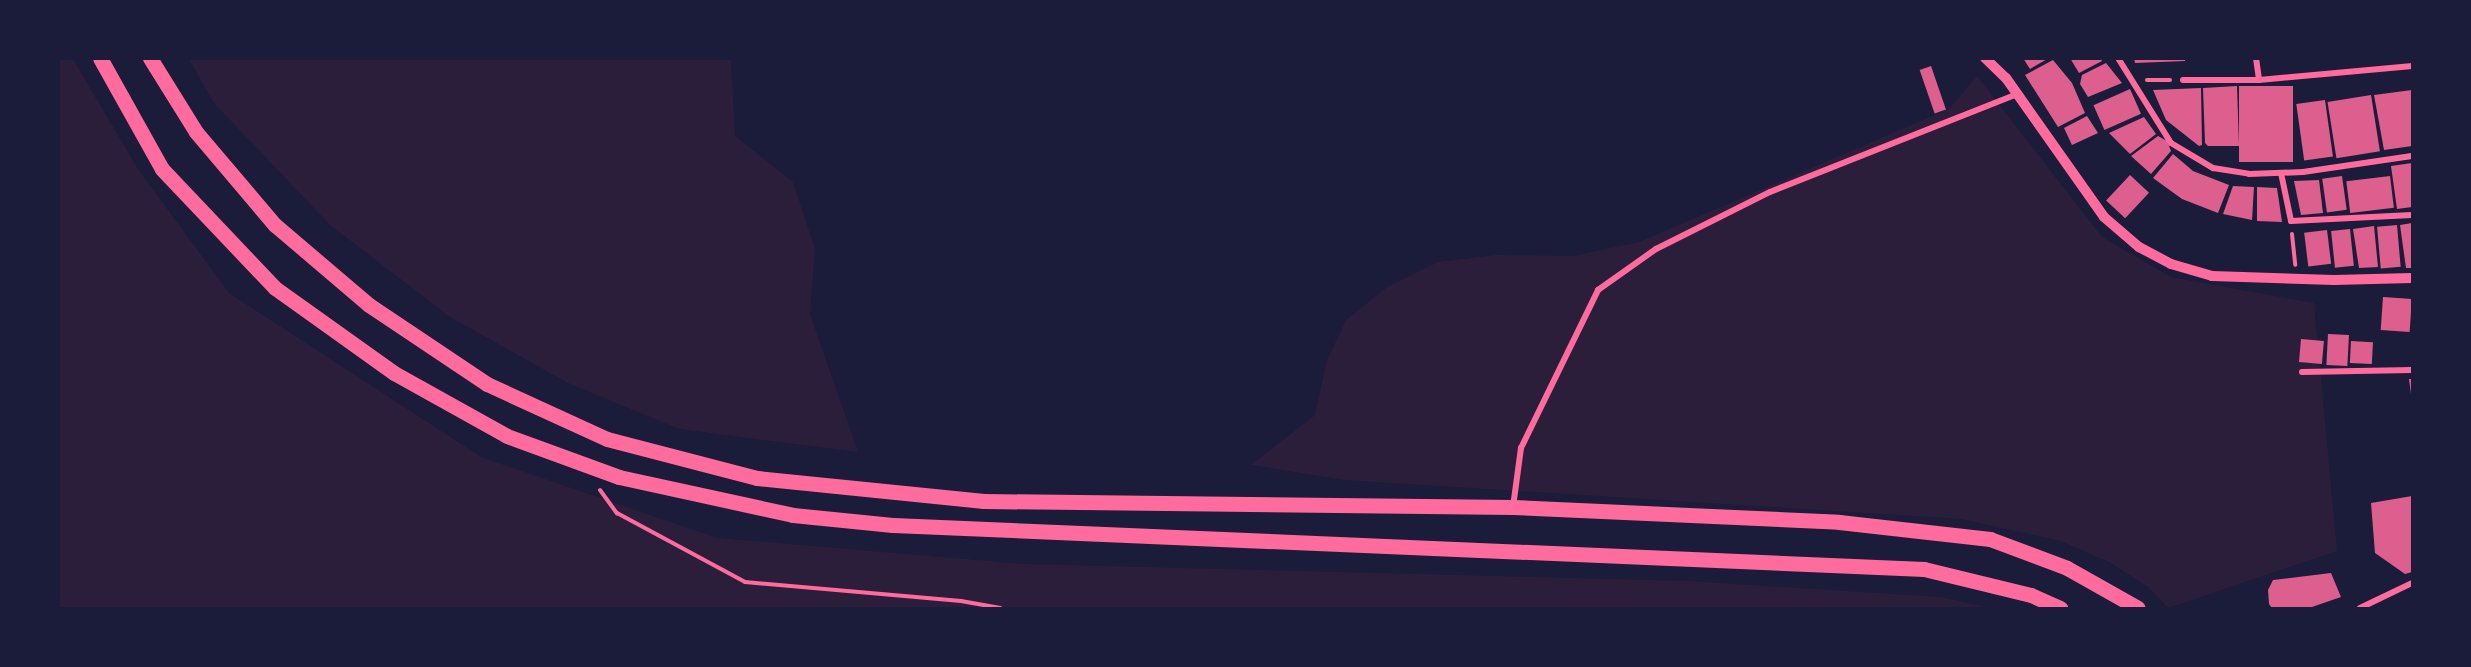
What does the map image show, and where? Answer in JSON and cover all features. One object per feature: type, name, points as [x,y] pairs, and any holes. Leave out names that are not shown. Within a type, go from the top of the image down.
[{"type":"main road","points":[[100,58],[162,169],[275,288],[394,374],[507,436],[587,466],[793,515],[849,521],[1924,569],[2031,595],[2060,609]]},
{"type":"main road","points":[[150,58],[196,132],[275,225],[369,305],[487,384],[607,439],[757,478],[984,501],[1513,507],[1839,522],[1990,539],[2067,568],[2138,609]]},
{"type":"street","points":[[1985,58],[2017,94],[2104,217],[2139,247],[2171,264],[2212,276],[2296,279],[2412,278]]},
{"type":"street","points":[[2118,58],[2171,143],[2213,168],[2249,174],[2281,173],[2412,156]]},
{"type":"street","points":[[2256,58],[2259,80]]},
{"type":"street","points":[[2183,80],[2259,80],[2412,66]]},
{"type":"street","points":[[1513,507],[1521,448],[1598,290],[1656,249],[1770,192],[2017,94]]},
{"type":"street","points":[[2281,173],[2291,221],[2412,215]]},
{"type":"street","points":[[2302,372],[2412,370]]},
{"type":"street","points":[[2360,609],[2412,583]]},
{"type":"path","points":[[2131,80],[2183,80]]},
{"type":"path","points":[[2291,221],[2296,279]]},
{"type":"path","points":[[587,466],[607,503],[617,513],[732,578],[961,601],[1000,609]]},
{"type":"shaded area","points":[[58,59],[73,59],[138,169],[229,293],[481,457],[717,538],[1024,564],[1687,581],[1941,597],[1989,608],[59,608]]},
{"type":"shaded area","points":[[189,59],[731,59],[735,136],[793,182],[815,249],[810,314],[858,452],[679,429],[568,383],[450,317],[330,225],[214,103]]},
{"type":"shaded area","points":[[1977,76],[2102,237],[2171,277],[2314,303],[2337,551],[2168,608],[2148,587],[2109,562],[2061,541],[1962,519],[1345,480],[1251,465],[1315,415],[1327,360],[1346,320],[1387,287],[1438,262],[1496,255],[1573,256],[1639,242],[1949,109]]},
{"type":"building","points":[[2023,58],[2049,58],[2030,69]]},
{"type":"building","points":[[2070,58],[2101,58],[2102,61],[2079,73]]},
{"type":"building","points":[[2134,58],[2185,58],[2185,61],[2135,63]]},
{"type":"building","points":[[2053,60],[2072,83],[2085,113],[2058,127],[2025,75]]},
{"type":"building","points":[[2106,63],[2122,83],[2088,97],[2080,84],[2082,75]]},
{"type":"building","points":[[1931,66],[1946,109],[1935,113],[1920,70]]},
{"type":"building","points":[[2237,86],[2239,146],[2208,146],[2205,143],[2203,88]]},
{"type":"building","points":[[2239,86],[2293,86],[2293,162],[2239,162]]},
{"type":"building","points":[[2201,88],[2202,145],[2199,146],[2166,120],[2153,90]]},
{"type":"building","points":[[2130,89],[2141,114],[2104,130],[2093,105]]},
{"type":"building","points":[[2412,90],[2412,146],[2384,150],[2374,95]]},
{"type":"building","points":[[2371,95],[2380,151],[2336,158],[2328,102]]},
{"type":"building","points":[[2325,100],[2333,156],[2304,160],[2296,104]]},
{"type":"building","points":[[2087,116],[2098,133],[2072,145],[2064,128]]},
{"type":"building","points":[[2144,117],[2156,134],[2130,154],[2109,133]]},
{"type":"building","points":[[2158,136],[2167,141],[2171,151],[2151,174],[2131,156]]},
{"type":"building","points":[[2173,154],[2193,171],[2229,185],[2218,213],[2182,199],[2153,178]]},
{"type":"building","points":[[2412,163],[2412,207],[2397,209],[2391,166]]},
{"type":"building","points":[[2130,175],[2149,193],[2125,218],[2106,201]]},
{"type":"building","points":[[2342,176],[2347,210],[2327,212],[2322,179]]},
{"type":"building","points":[[2390,176],[2394,208],[2350,213],[2346,181]]},
{"type":"building","points":[[2319,180],[2323,213],[2301,215],[2294,181]]},
{"type":"building","points":[[2233,186],[2254,187],[2252,220],[2223,214]]},
{"type":"building","points":[[2257,187],[2277,188],[2282,222],[2257,221]]},
{"type":"building","points":[[2412,223],[2412,268],[2406,268],[2400,225]]},
{"type":"building","points":[[2397,225],[2401,267],[2381,269],[2377,227]]},
{"type":"building","points":[[2374,226],[2378,267],[2359,268],[2353,229]]},
{"type":"building","points":[[2350,229],[2354,266],[2335,268],[2331,231]]},
{"type":"building","points":[[2327,230],[2331,264],[2308,267],[2304,233]]},
{"type":"building","points":[[2383,297],[2412,299],[2410,332],[2381,330]]},
{"type":"building","points":[[2328,334],[2349,335],[2347,366],[2326,365]]},
{"type":"building","points":[[2301,339],[2324,341],[2322,364],[2299,362]]},
{"type":"building","points":[[2351,341],[2373,342],[2372,364],[2350,363]]},
{"type":"building","points":[[2409,379],[2412,379],[2412,394],[2411,394]]},
{"type":"building","points":[[2412,496],[2412,572],[2405,574],[2375,553],[2371,503]]},
{"type":"building","points":[[2331,573],[2341,597],[2309,608],[2272,608],[2269,604],[2268,590],[2273,580]]}]
